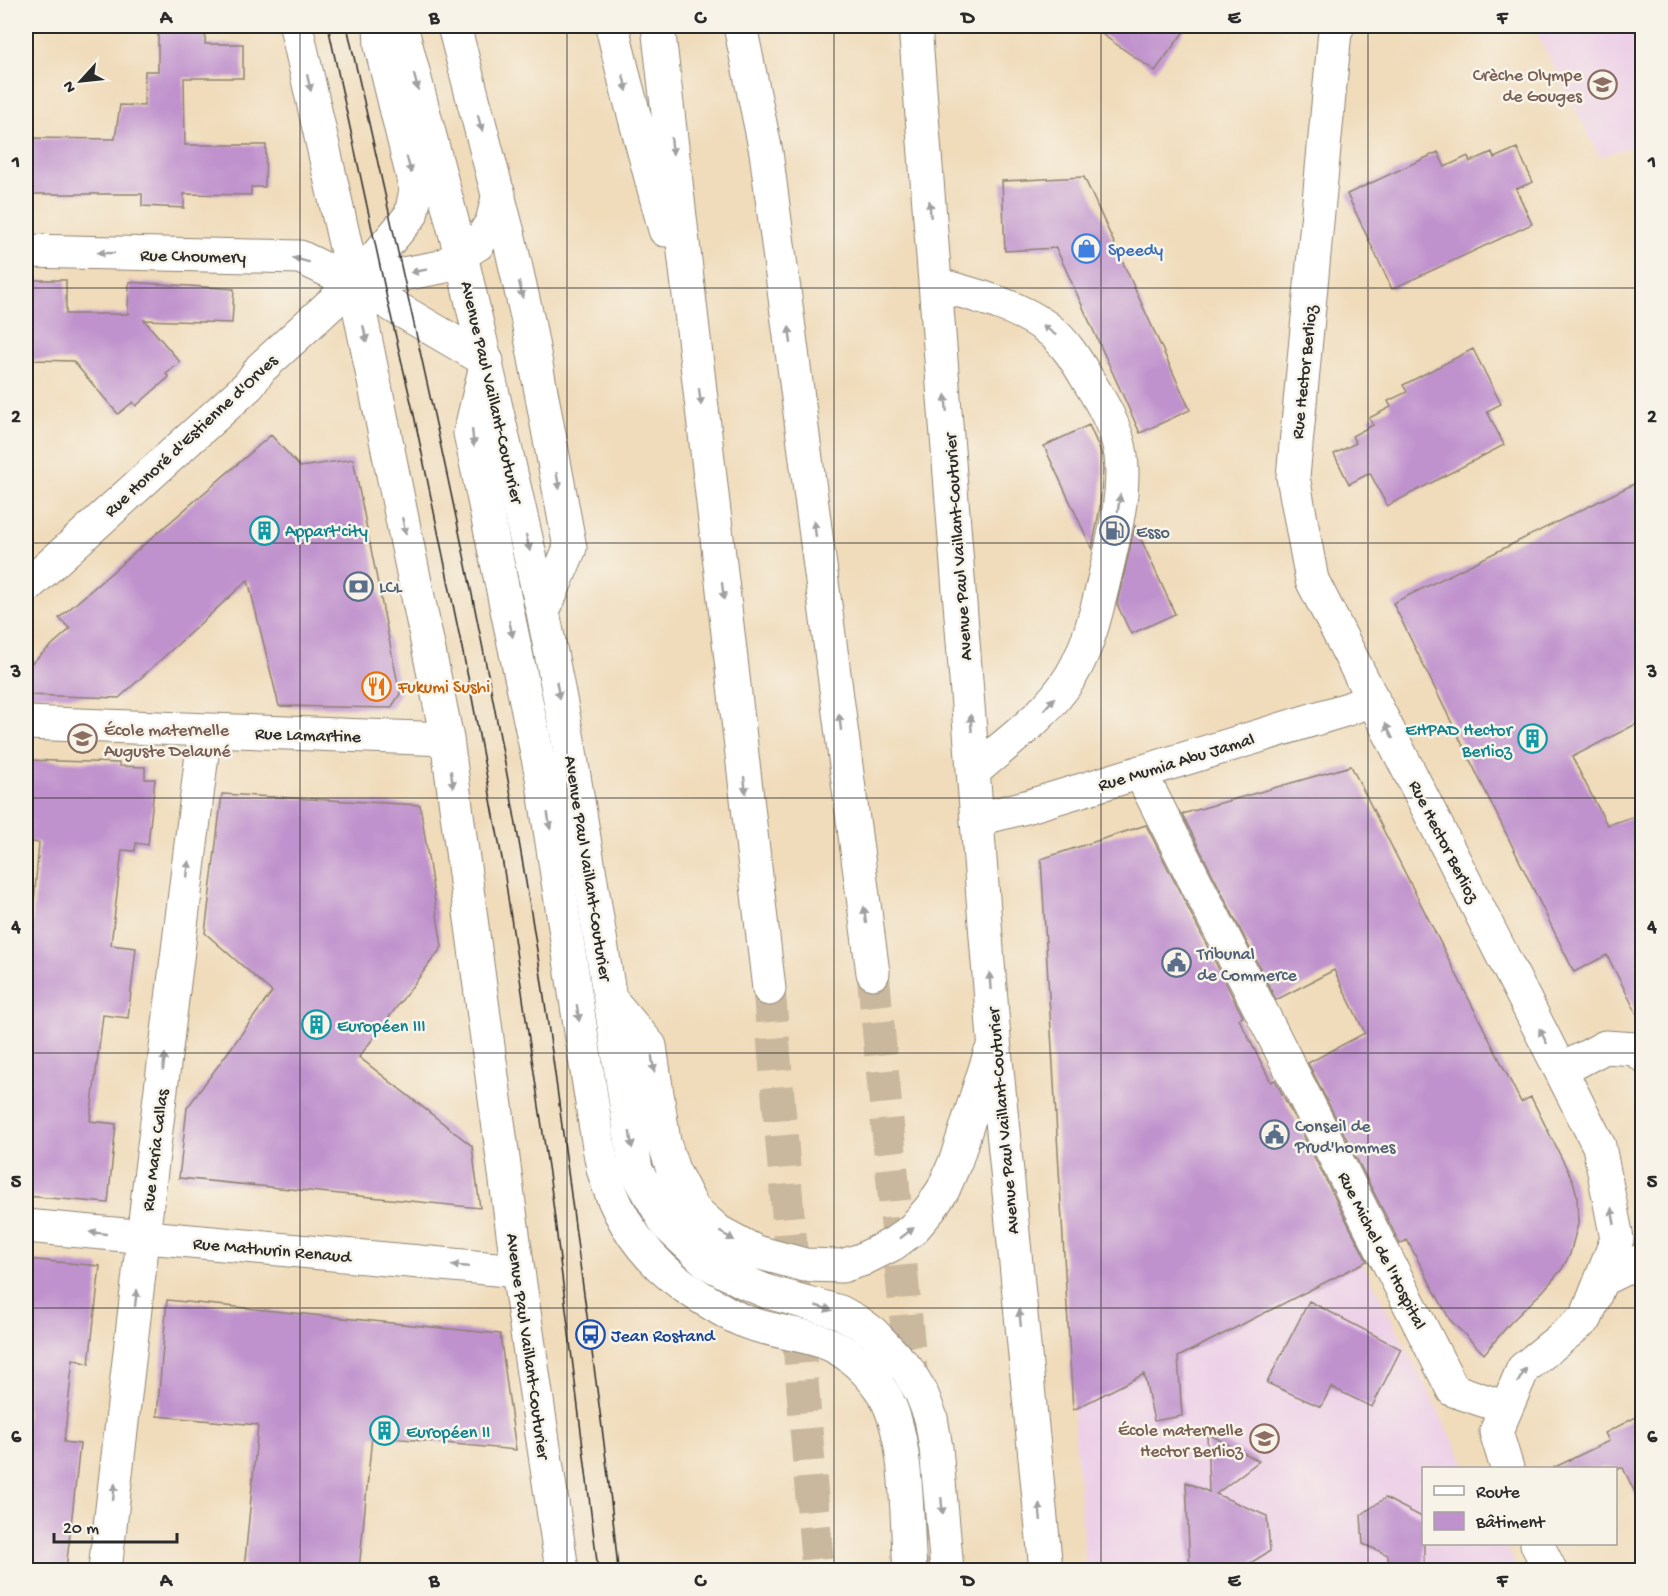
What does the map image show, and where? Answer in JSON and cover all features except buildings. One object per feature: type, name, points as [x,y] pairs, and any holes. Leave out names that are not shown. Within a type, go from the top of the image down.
[{"type":"main road","name":"Avenue Paul Vaillant-Couturier","points":[[296,26],[354,283],[447,739],[518,1271],[562,1570]]},
{"type":"main road","name":"Rue Honoré d'Estienne d'Orves","points":[[26,587],[249,385],[261,369],[354,283],[411,214],[416,190],[381,46],[380,26]]},
{"type":"main road","name":"Avenue Paul Vaillant-Couturier","points":[[401,26],[487,361],[543,612],[569,745],[636,1170],[667,1225],[708,1263],[768,1292],[840,1312],[858,1322],[894,1353],[907,1369],[921,1392],[931,1418],[936,1448],[947,1570]]},
{"type":"main road","points":[[454,26],[499,194],[528,321],[570,548],[543,612]]},
{"type":"main road","points":[[612,26],[694,339]]},
{"type":"main road","points":[[658,26],[769,989]]},
{"type":"main road","points":[[740,26],[766,152],[873,973]]},
{"type":"main road","points":[[762,26],[766,152]]},
{"type":"main road","name":"Avenue Paul Vaillant-Couturier","points":[[915,26],[994,1039],[1046,1570]]},
{"type":"main road","name":"Rue Hector Berlioz","points":[[1338,26],[1335,31],[1293,477],[1312,580],[1599,1146],[1617,1239],[1586,1318],[1523,1369],[1496,1432],[1507,1467]]},
{"type":"main road","points":[[354,283],[441,267],[461,255],[478,244],[492,222],[499,194]]},
{"type":"main road","name":"Rue Choumery","points":[[26,251],[300,257],[354,283],[487,361]]},
{"type":"main road","points":[[936,284],[996,301],[1045,326],[1061,339],[1082,369],[1105,410],[1121,454],[1122,483],[1115,531],[1103,586],[1076,666],[1057,695],[1037,718],[974,771]]},
{"type":"main road","points":[[487,361],[470,433],[542,777],[595,1123],[607,1180],[616,1206],[631,1233],[654,1262],[684,1287],[745,1322],[823,1341],[859,1364],[875,1382],[893,1415],[899,1437],[910,1570]]},
{"type":"main road","name":"Rue Mumia Abu Jamal","points":[[978,819],[1026,807],[1348,709],[1372,699]]},
{"type":"main road","name":"Rue Lamartine","points":[[26,723],[447,739]]},
{"type":"main road","name":"Rue Maria Callas","points":[[105,1570],[205,730]]},
{"type":"main road","name":"Rue Michel de l'Hospital","points":[[1140,772],[1453,1390],[1506,1408]]},
{"type":"main road","points":[[610,999],[650,1046],[664,1142],[673,1170],[693,1209],[719,1232],[756,1252],[805,1265],[842,1266],[861,1260],[893,1244],[912,1230],[930,1209],[943,1190],[956,1160],[994,1039]]},
{"type":"main road","points":[[1561,1070],[1605,1047],[1636,1049],[1642,1055]]},
{"type":"main road","name":"Rue Mathurin Renaud","points":[[26,1226],[518,1271]]},
{"type":"main road","points":[[1601,1280],[1642,1260]]},
{"type":"main road","points":[[1538,1545],[1550,1570]]},
{"type":"shaded area","name":"Crèche Olympe de Gouges","points":[[1533,26],[1642,26],[1642,142],[1600,157]]},
{"type":"shaded area","name":"École maternelle Hector Berlioz","points":[[1363,1263],[1466,1467],[1422,1467],[1422,1545],[1506,1545],[1518,1570],[1086,1570],[1073,1410]]},
{"type":"tunnel","points":[[873,973],[930,1570]]},
{"type":"tunnel","points":[[769,989],[818,1570]]},
{"type":"tram line","points":[[328,26],[414,415],[470,687],[503,864],[551,1187],[598,1570]]},
{"type":"tram line","points":[[347,26],[462,545],[522,859],[560,1107],[618,1570]]},
{"type":"place","name":"Crèche Olympe de Gouges","points":[[1603,84]]},
{"type":"place","name":"Speedy","points":[[1087,249]]},
{"type":"place","name":"Appart'city","points":[[264,530]]},
{"type":"place","name":"Esso","points":[[1115,531]]},
{"type":"place","name":"LCL","points":[[358,586]]},
{"type":"place","name":"Fukumi Sushi","points":[[377,686]]},
{"type":"place","name":"École maternelle Auguste Delauné","points":[[83,739]]},
{"type":"place","name":"EHPAD Hector Berlioz","points":[[1533,739]]},
{"type":"place","name":"Tribunal de Commerce","points":[[1176,963]]},
{"type":"place","name":"Européen III","points":[[316,1025]]},
{"type":"place","name":"Conseil de Prud'hommes","points":[[1274,1135]]},
{"type":"place","name":"Jean Rostand","points":[[590,1335]]},
{"type":"place","name":"Européen II","points":[[385,1431]]},
{"type":"place","name":"École maternelle Hector Berlioz","points":[[1264,1439]]}]
